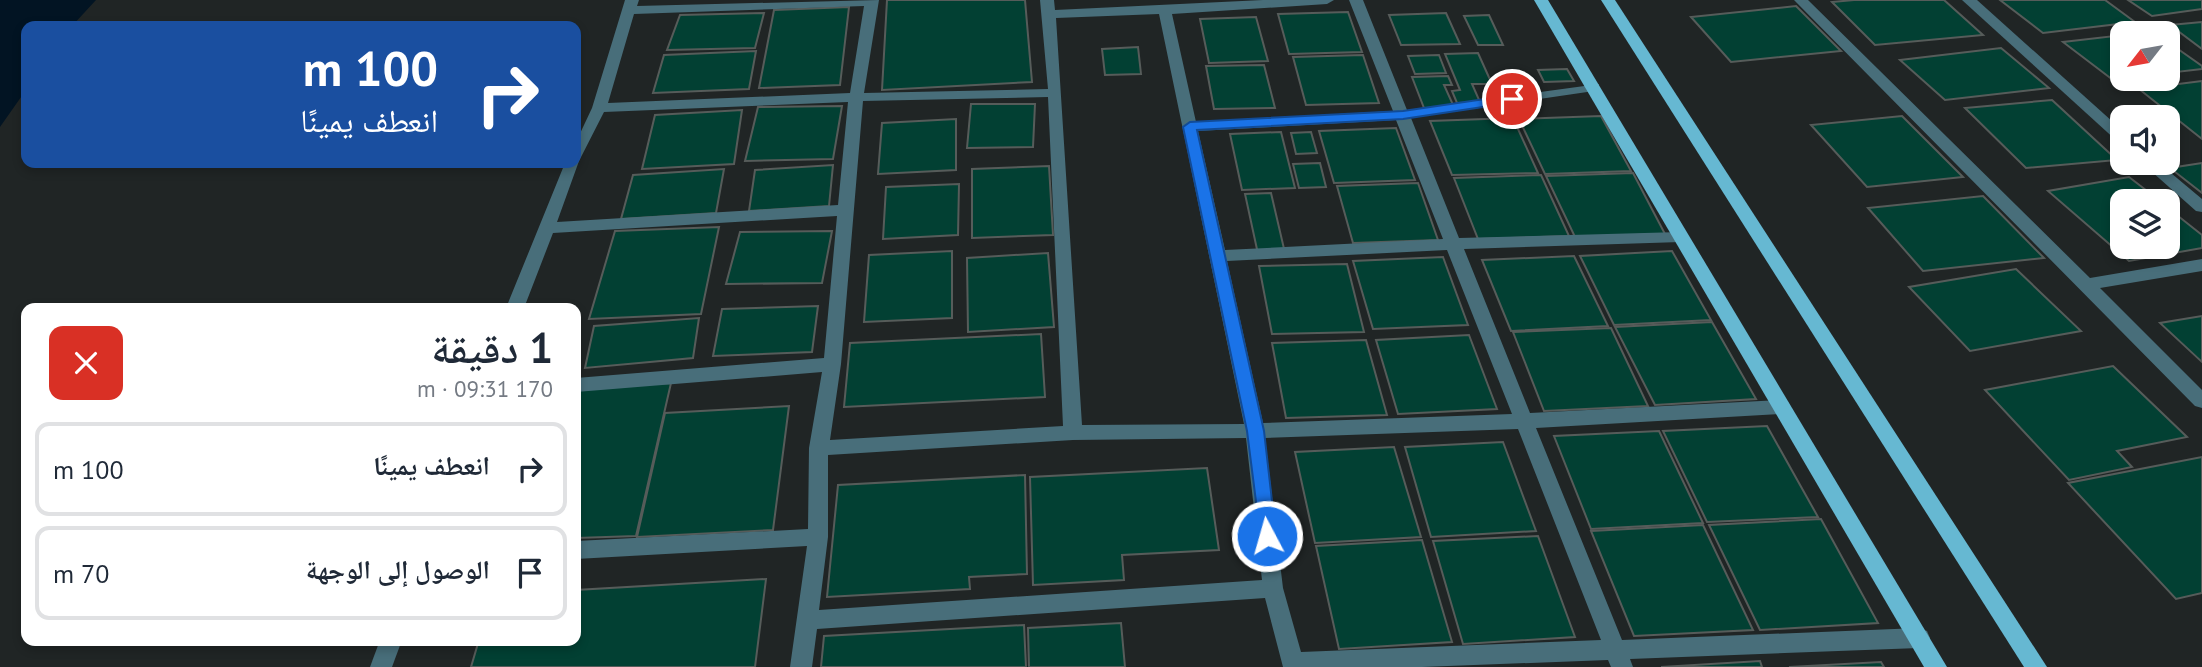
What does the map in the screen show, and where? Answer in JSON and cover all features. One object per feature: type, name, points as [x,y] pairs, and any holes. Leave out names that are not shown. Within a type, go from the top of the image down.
[{"type":"main road","points":[[1541,0],[1936,667]]},
{"type":"main road","points":[[1608,0],[2036,667]]},
{"type":"street","points":[[1073,433],[1052,36],[1048,7],[1165,10],[1327,0]]},
{"type":"street","points":[[1356,0],[1618,658]]},
{"type":"street","points":[[1801,0],[2202,401]]},
{"type":"street","points":[[1969,0],[2110,127]]},
{"type":"street","points":[[581,146],[599,108],[631,5],[872,1],[856,97],[831,364],[819,448],[818,537],[801,667]]},
{"type":"street","points":[[1165,10],[1255,431],[1273,588],[1294,664],[1618,658],[1919,638]]},
{"type":"street","points":[[1190,127],[1403,115],[1594,87]]},
{"type":"street","points":[[599,108],[856,97],[1054,93]]},
{"type":"street","points":[[517,303],[571,168]]},
{"type":"street","points":[[2164,175],[2202,207]]},
{"type":"street","points":[[545,228],[847,210]]},
{"type":"street","points":[[1218,257],[1452,244],[1681,237]]},
{"type":"street","points":[[2085,285],[2202,265]]},
{"type":"street","points":[[581,385],[831,364]]},
{"type":"street","points":[[819,448],[1073,433],[1255,431],[1525,421],[1781,407]]},
{"type":"street","points":[[581,550],[818,537]]},
{"type":"street","points":[[807,620],[1273,588]]},
{"type":"street","points":[[381,667],[389,646]]},
{"type":"water","points":[[0,0],[96,0],[77,21],[21,21],[21,97],[0,127]]},
{"type":"building","points":[[887,0],[1025,0],[1032,82],[882,90]]},
{"type":"building","points":[[1944,0],[1983,35],[1875,45],[1832,2]]},
{"type":"building","points":[[2000,0],[2105,0],[2134,21],[2110,21],[2110,25],[2043,33]]},
{"type":"building","points":[[2128,0],[2202,0],[2202,9],[2152,16]]},
{"type":"building","points":[[1796,6],[1841,51],[1731,62],[1691,17]]},
{"type":"building","points":[[849,7],[840,85],[759,88],[774,10]]},
{"type":"building","points":[[1348,12],[1362,52],[1289,54],[1278,14]]},
{"type":"building","points":[[764,13],[755,48],[667,50],[680,15]]},
{"type":"building","points":[[1446,13],[1460,44],[1401,45],[1389,15]]},
{"type":"building","points":[[1489,15],[1503,45],[1478,45],[1464,16]]},
{"type":"building","points":[[1256,17],[1268,61],[1209,63],[1200,19]]},
{"type":"building","points":[[2202,22],[2202,49],[2180,32],[2180,24]]},
{"type":"building","points":[[2110,37],[2110,78],[2063,42]]},
{"type":"building","points":[[1138,47],[1141,74],[1105,75],[1102,49]]},
{"type":"building","points":[[2001,48],[2049,88],[1945,100],[1900,60]]},
{"type":"building","points":[[2180,50],[2202,66],[2202,69],[2180,72]]},
{"type":"building","points":[[756,51],[749,89],[653,93],[664,55]]},
{"type":"building","points":[[1478,53],[1492,84],[1472,84],[1480,102],[1457,103],[1452,91],[1460,90],[1445,54]]},
{"type":"building","points":[[1363,55],[1379,103],[1306,105],[1293,57]]},
{"type":"building","points":[[1439,55],[1446,73],[1415,74],[1408,56]]},
{"type":"building","points":[[1264,65],[1275,108],[1214,109],[1206,66]]},
{"type":"building","points":[[1567,69],[1574,81],[1544,82],[1538,70]]},
{"type":"building","points":[[1448,76],[1452,85],[1444,85],[1454,107],[1424,108],[1412,77]]},
{"type":"building","points":[[2202,81],[2202,139],[2180,122],[2180,105],[2159,105],[2142,91],[2180,91],[2180,84]]},
{"type":"building","points":[[2052,100],[2110,154],[2110,161],[2026,168],[1965,108]]},
{"type":"building","points":[[971,104],[1035,104],[1033,147],[967,148]]},
{"type":"building","points":[[842,106],[833,159],[745,161],[758,107]]},
{"type":"building","points":[[742,110],[734,164],[642,169],[655,115]]},
{"type":"building","points":[[1601,116],[1631,171],[1545,174],[1519,119]]},
{"type":"building","points":[[1902,116],[1963,177],[1867,187],[1811,125]]},
{"type":"building","points":[[1513,118],[1538,173],[1452,175],[1430,121]]},
{"type":"building","points":[[956,119],[956,170],[878,174],[882,123]]},
{"type":"building","points":[[1396,128],[1415,180],[1334,183],[1319,131]]},
{"type":"building","points":[[1281,132],[1295,188],[1242,190],[1230,134]]},
{"type":"building","points":[[1311,132],[1317,153],[1296,154],[1291,133]]},
{"type":"building","points":[[1320,163],[1326,187],[1299,188],[1293,164]]},
{"type":"building","points":[[2202,163],[2202,193],[2179,175],[2180,166]]},
{"type":"building","points":[[833,165],[829,206],[749,211],[755,170]]},
{"type":"building","points":[[1049,166],[1053,235],[972,238],[972,169]]},
{"type":"building","points":[[724,169],[716,213],[621,219],[633,175]]},
{"type":"building","points":[[1633,173],[1665,234],[1575,237],[1546,176]]},
{"type":"building","points":[[1541,175],[1569,236],[1478,239],[1454,178]]},
{"type":"building","points":[[2129,177],[2144,189],[2110,189],[2110,245],[2048,191]]},
{"type":"building","points":[[1418,183],[1438,240],[1353,243],[1337,186]]},
{"type":"building","points":[[959,184],[958,235],[883,239],[886,187]]},
{"type":"building","points":[[1271,193],[1285,253],[1258,254],[1245,194]]},
{"type":"building","points":[[1983,196],[2044,258],[1923,271],[1868,208]]},
{"type":"building","points":[[2180,218],[2202,235],[2202,248],[2180,252]]},
{"type":"building","points":[[719,227],[701,314],[589,319],[615,231]]},
{"type":"building","points":[[832,231],[822,283],[726,284],[740,232]]},
{"type":"building","points":[[952,251],[952,318],[864,322],[869,255]]},
{"type":"building","points":[[1672,251],[1711,320],[1614,325],[1580,256]]},
{"type":"building","points":[[1048,253],[1054,327],[968,332],[967,258]]},
{"type":"building","points":[[1574,256],[1608,326],[1511,331],[1482,260]]},
{"type":"building","points":[[1443,257],[1468,325],[1373,329],[1353,261]]},
{"type":"building","points":[[1347,264],[1364,332],[1272,334],[1259,266]]},
{"type":"building","points":[[2016,269],[2081,331],[1970,351],[1909,287]]},
{"type":"building","points":[[818,306],[812,352],[713,356],[722,309]]},
{"type":"building","points":[[2202,316],[2202,362],[2160,323]]},
{"type":"building","points":[[699,318],[693,358],[585,368],[594,326]]},
{"type":"building","points":[[1712,322],[1756,399],[1655,405],[1615,327]]},
{"type":"building","points":[[1611,328],[1648,406],[1544,411],[1513,332]]},
{"type":"building","points":[[1041,334],[1045,397],[844,407],[850,343]]},
{"type":"building","points":[[1469,335],[1497,409],[1398,414],[1376,340]]},
{"type":"building","points":[[1366,340],[1387,415],[1286,418],[1272,343]]},
{"type":"building","points":[[2113,366],[2187,437],[2117,451],[2132,467],[2069,480],[1985,390]]},
{"type":"building","points":[[671,383],[636,536],[581,538],[581,387]]},
{"type":"building","points":[[789,406],[773,530],[637,537],[665,413]]},
{"type":"building","points":[[1767,426],[1818,517],[1707,522],[1663,431]]},
{"type":"building","points":[[1659,431],[1703,523],[1591,529],[1554,436]]},
{"type":"building","points":[[1503,442],[1536,531],[1431,537],[1405,447]]},
{"type":"building","points":[[1394,447],[1421,537],[1315,543],[1295,452]]},
{"type":"building","points":[[2202,457],[2202,593],[2176,599],[2068,483]]},
{"type":"building","points":[[1207,468],[1219,550],[1122,555],[1124,580],[1033,585],[1030,477]]},
{"type":"building","points":[[1025,475],[1027,574],[969,577],[970,589],[827,597],[838,485]]},
{"type":"building","points":[[1821,519],[1878,623],[1760,630],[1709,525]]},
{"type":"building","points":[[1703,525],[1753,630],[1634,636],[1591,531]]},
{"type":"building","points":[[1538,536],[1575,637],[1463,644],[1433,541]]},
{"type":"building","points":[[1422,540],[1452,642],[1339,649],[1316,546]]},
{"type":"building","points":[[766,579],[755,667],[471,667],[477,646],[581,646],[581,590]]},
{"type":"building","points":[[1121,623],[1125,667],[1029,667],[1028,628]]},
{"type":"building","points":[[1024,625],[1026,667],[821,667],[824,636]]},
{"type":"building","points":[[1760,661],[1762,667],[1661,667]]},
{"type":"building","points":[[1881,662],[1884,667],[1789,667]]},
{"type":"route","points":[[1267,536],[1255,431],[1190,127],[1403,115],[1512,99]]}]
